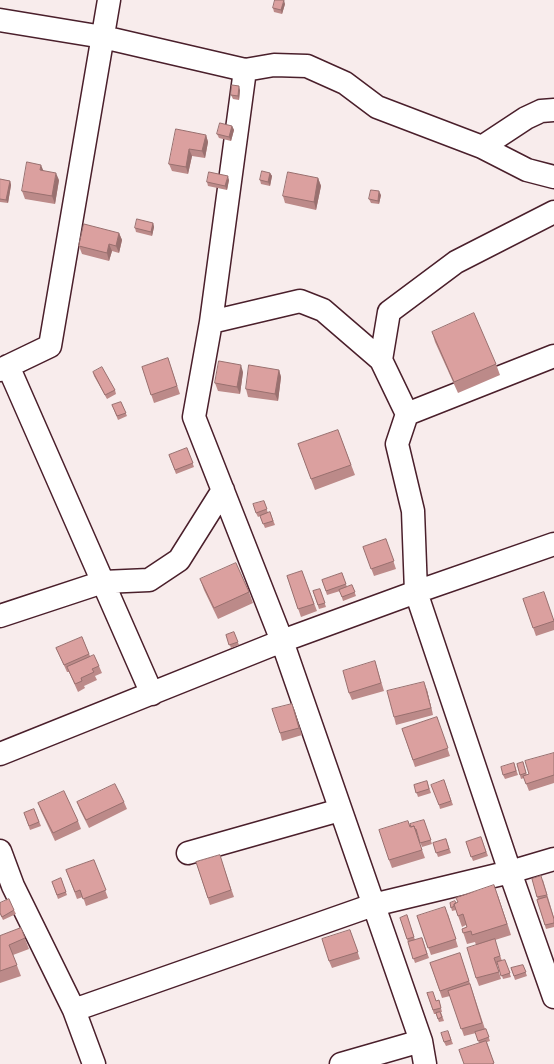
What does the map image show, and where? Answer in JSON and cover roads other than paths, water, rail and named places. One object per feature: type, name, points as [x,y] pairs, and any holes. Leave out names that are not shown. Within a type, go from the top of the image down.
[{"type":"street","points":[[109,0],[50,346],[4,368],[103,582],[152,694]]},
{"type":"street","points":[[0,20],[103,37],[245,70],[274,64],[308,66],[345,83],[377,107],[482,147],[527,170],[554,176]]},
{"type":"street","points":[[245,70],[210,322],[194,417],[282,641],[420,1041],[425,1064]]},
{"type":"street","points":[[482,147],[526,118],[541,111],[554,110]]},
{"type":"street","points":[[381,360],[389,312],[456,262],[554,212]]},
{"type":"street","points":[[210,322],[300,301],[323,310],[381,360],[407,414],[397,444],[413,511],[416,592],[510,872],[554,997]]},
{"type":"street","points":[[407,414],[554,356]]},
{"type":"street","points":[[0,616],[103,582],[149,580],[179,560],[223,490]]},
{"type":"street","points":[[0,754],[282,641],[554,544]]},
{"type":"street","points":[[188,853],[340,810]]},
{"type":"street","points":[[0,851],[13,886],[74,1010],[94,1064]]},
{"type":"street","points":[[74,1010],[373,905],[510,872],[554,859]]},
{"type":"street","points":[[341,1064],[420,1041]]}]
